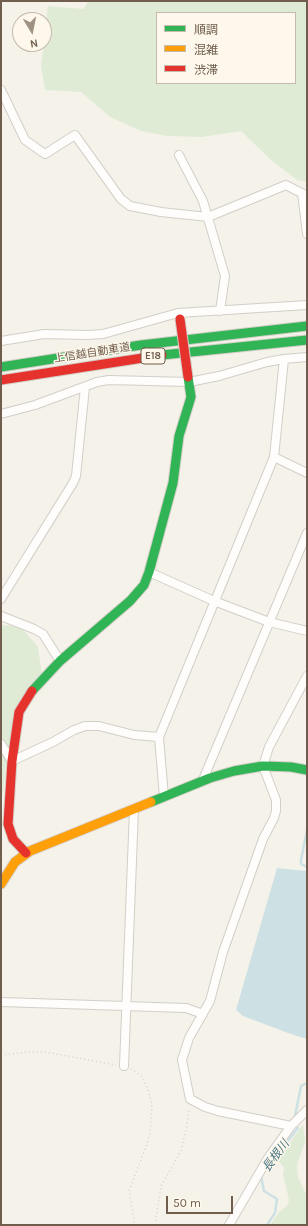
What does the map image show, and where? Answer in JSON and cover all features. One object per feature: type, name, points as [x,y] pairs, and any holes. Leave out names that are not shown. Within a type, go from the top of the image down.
[{"type":"main road","points":[[26,854],[13,839],[8,824],[12,761],[19,712],[30,692],[60,661],[130,602],[144,585],[149,572],[173,482],[179,436],[191,397],[179,316]]},
{"type":"main road","name":"上信越自動車道","points":[[1,367],[141,345],[307,326]]},
{"type":"main road","name":"上信越自動車道","points":[[1,380],[145,357],[307,340]]},
{"type":"main road","points":[[1,884],[15,862],[42,845],[202,782],[234,771],[263,766],[290,767],[307,770]]},
{"type":"street","points":[[1,90],[25,140],[46,154],[75,135],[121,199],[130,206],[161,212],[208,217],[286,185],[304,194],[307,234]]},
{"type":"street","points":[[178,155],[202,201],[225,276],[220,311]]},
{"type":"street","points":[[1,341],[44,334],[103,334],[179,316],[220,311],[307,305]]},
{"type":"street","points":[[1,414],[35,405],[97,382],[109,380],[189,379],[218,376],[267,362],[307,357]]},
{"type":"street","points":[[164,797],[159,737],[274,457],[284,359]]},
{"type":"street","points":[[1,599],[76,476],[85,387]]},
{"type":"street","points":[[274,457],[307,473]]},
{"type":"street","points":[[202,782],[307,533]]},
{"type":"street","points":[[149,572],[214,601],[269,622],[307,631]]},
{"type":"street","points":[[1,616],[43,634],[60,661]]},
{"type":"street","points":[[291,1126],[218,1111],[205,1107],[190,1099],[182,1060],[188,1038],[210,1001],[223,952],[262,839],[274,818],[276,800],[263,766],[269,747],[307,676]]},
{"type":"street","points":[[1,744],[12,761],[84,726],[99,726],[134,735],[159,737]]},
{"type":"street","points":[[124,1066],[134,809]]},
{"type":"street","points":[[1,1002],[186,1008],[203,1014]]},
{"type":"street","points":[[229,1225],[268,1158],[291,1126],[307,1110]]},
{"type":"path","points":[[1,1055],[46,1052],[124,1066],[132,1069],[141,1076],[148,1089],[152,1105],[150,1133],[129,1191],[135,1225]]},
{"type":"path","points":[[156,1225],[161,1186],[181,1151],[186,1130],[190,1099]]},
{"type":"green space","points":[[88,1],[307,1],[307,182],[297,180],[271,160],[241,131],[202,137],[167,136],[141,131],[110,117],[81,92],[45,90],[41,67],[43,52],[52,52],[52,12],[47,12],[48,6],[84,9]]},
{"type":"green space","points":[[1,625],[20,626],[38,647],[42,675],[28,687],[7,756],[3,793],[1,795]]},
{"type":"green space","points":[[303,1124],[305,1142],[297,1165],[298,1177],[307,1196],[307,1225],[270,1225],[279,1212],[287,1206],[289,1200],[283,1174],[284,1168],[278,1160]]},
{"type":"shaded area","points":[[277,868],[307,871],[307,1039],[243,1016],[236,1010]]},
{"type":"waterway","points":[[307,830],[301,860],[301,864],[307,867]]},
{"type":"waterway","name":"長根川","points":[[295,1116],[301,1086],[307,1083]]},
{"type":"waterway","name":"長根川","points":[[265,1170],[298,1128]]},
{"type":"waterway","name":"長根川","points":[[261,1176],[264,1191],[277,1199],[275,1213],[267,1225]]},
{"type":"traffic: fast","points":[[1,367],[141,345],[307,326]]},
{"type":"traffic: fast","points":[[162,355],[307,340]]},
{"type":"traffic: fast","points":[[32,691],[60,661],[130,601],[144,585],[149,572],[173,483],[179,436],[191,397],[188,377]]},
{"type":"traffic: fast","points":[[151,802],[210,778],[234,771],[263,766],[291,767],[307,770]]},
{"type":"traffic: slow","points":[[1,884],[15,862],[30,851],[151,802]]},
{"type":"traffic: jam","points":[[180,319],[188,377]]},
{"type":"traffic: jam","points":[[1,380],[162,355]]},
{"type":"traffic: jam","points":[[26,853],[13,839],[8,824],[12,761],[19,712],[32,691]]}]
